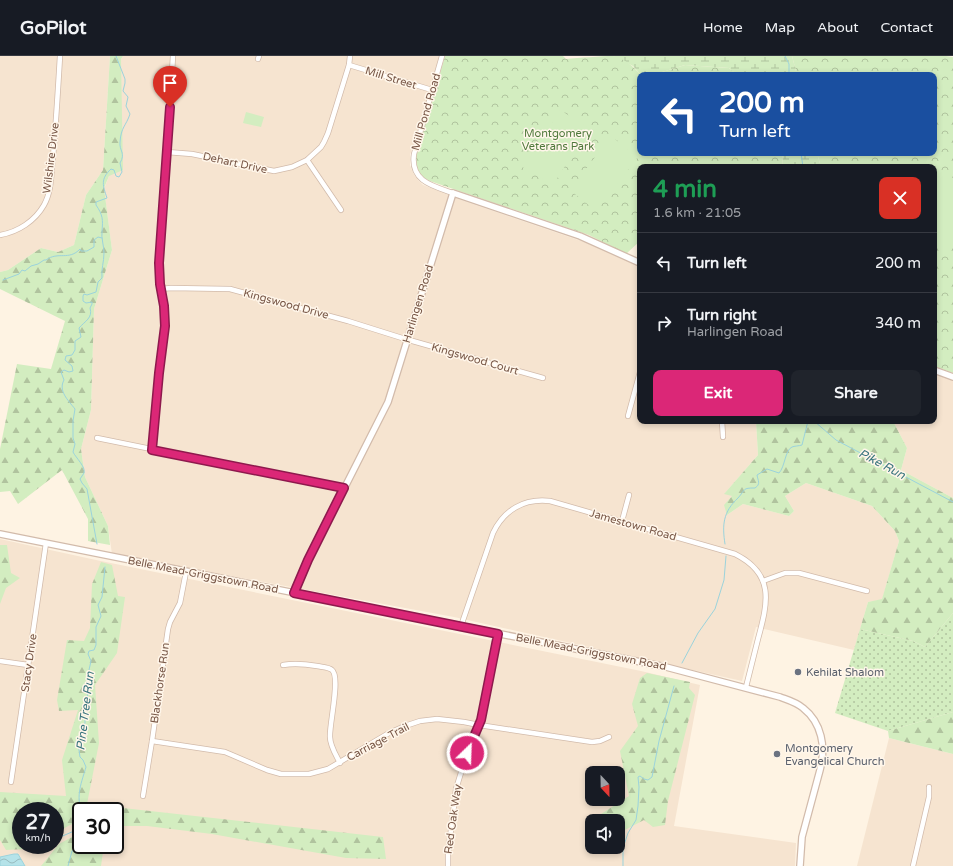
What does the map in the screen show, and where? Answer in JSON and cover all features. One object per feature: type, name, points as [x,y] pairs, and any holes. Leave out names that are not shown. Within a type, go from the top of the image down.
[{"type":"street","name":"Wilshire Drive","points":[[0,235],[14,231],[26,224],[42,209],[49,193],[55,137],[60,56]]},
{"type":"street","points":[[152,450],[165,326],[159,256],[173,56]]},
{"type":"street","name":"Dehart Drive","points":[[167,152],[192,154],[274,171],[292,167],[307,160],[321,147],[326,137],[349,65],[350,56]]},
{"type":"street","name":"Mill Pond Road","points":[[442,56],[414,154],[413,165],[417,175],[423,181],[453,193]]},
{"type":"street","name":"Mill Street","points":[[349,65],[432,90]]},
{"type":"street","points":[[307,160],[341,210]]},
{"type":"street","points":[[453,193],[580,236],[637,262]]},
{"type":"street","name":"Harlingen Road","points":[[294,593],[308,560],[384,411],[453,193]]},
{"type":"street","name":"Kingswood Drive","points":[[161,289],[230,289],[348,321],[407,340]]},
{"type":"street","name":"Kingswood Court","points":[[407,340],[543,378]]},
{"type":"street","points":[[937,371],[953,377]]},
{"type":"street","points":[[628,416],[637,383]]},
{"type":"street","points":[[722,424],[723,437]]},
{"type":"street","points":[[97,438],[344,488]]},
{"type":"street","points":[[622,522],[629,495]]},
{"type":"street","name":"Jamestown Road","points":[[461,626],[493,533],[500,520],[511,510],[529,502],[543,500],[735,554],[751,564],[763,581],[767,595],[766,609],[746,688]]},
{"type":"street","name":"Belle Mead-Griggstown Road","points":[[0,534],[680,670],[780,697],[795,703],[803,708],[815,721],[822,738],[823,759],[802,837],[800,866]]},
{"type":"street","name":"Stacy Drive","points":[[11,782],[46,544]]},
{"type":"street","name":"Blackhorse Run","points":[[143,796],[168,629],[180,603],[186,572]]},
{"type":"street","points":[[763,581],[785,573],[799,573],[867,591]]},
{"type":"street","name":"Red Oak Way","points":[[448,866],[448,854],[456,789],[467,753],[479,725],[498,634]]},
{"type":"street","points":[[0,661],[28,665]]},
{"type":"street","points":[[284,665],[294,663],[305,664],[330,669],[334,672],[335,686],[330,742],[340,763]]},
{"type":"street","name":"Carriage Trail","points":[[152,741],[225,752],[267,770],[285,775],[315,773],[328,769],[389,734],[420,721],[437,720],[464,722],[592,742],[600,741],[609,737]]},
{"type":"street","points":[[913,866],[929,787]]},
{"type":"shaded area","points":[[0,56],[110,56],[103,170],[86,195],[74,245],[58,252],[41,248],[8,270],[0,272]]},
{"type":"shaded area","points":[[123,56],[440,56],[410,155],[410,165],[413,173],[423,185],[461,200],[584,242],[637,264],[637,424],[756,424],[758,455],[725,493],[733,496],[727,515],[743,504],[789,516],[794,511],[785,496],[806,483],[872,506],[895,531],[899,541],[882,600],[868,602],[854,650],[756,627],[742,681],[454,617],[112,554],[108,526],[85,477],[81,449],[91,410],[94,309],[112,250],[104,189],[109,176],[121,59]]},
{"type":"shaded area","points":[[937,374],[953,380],[953,498],[901,470],[907,448],[895,424],[937,424]]},
{"type":"shaded area","points":[[0,539],[96,560],[641,671],[700,685],[674,826],[796,843],[795,866],[0,866]]},
{"type":"shaded area","points":[[889,738],[953,754],[953,866],[857,866]]},
{"type":"green space","points":[[110,56],[123,56],[121,59],[123,170],[109,176],[104,188],[112,250],[94,309],[91,410],[81,449],[85,477],[108,526],[110,545],[88,541],[88,519],[62,470],[18,504],[10,491],[0,492],[0,449],[17,364],[51,369],[65,321],[0,289],[0,272],[8,270],[41,248],[58,252],[74,245],[86,195],[103,170]]},
{"type":"green space","name":"Montgomery Veterans Park","points":[[445,56],[563,56],[566,59],[613,56],[628,63],[638,72],[637,156],[782,156],[783,164],[637,164],[637,244],[626,254],[589,235],[430,181],[418,172],[416,157]]},
{"type":"green space","points":[[613,56],[792,56],[796,72],[734,72],[729,68],[685,65],[662,72],[638,72],[633,66]]},
{"type":"green space","points":[[792,56],[953,57],[953,373],[937,367],[937,164],[820,164],[818,156],[937,156],[937,72],[796,72]]},
{"type":"green space","points":[[685,65],[729,68],[734,72],[662,72]]},
{"type":"green space","points":[[560,110],[589,128],[553,185],[523,168]]},
{"type":"green space","points":[[246,112],[264,117],[261,127],[243,123]]},
{"type":"green space","points":[[611,136],[638,157],[596,211],[570,190]]},
{"type":"green space","points":[[782,156],[818,156],[820,164],[783,164]]},
{"type":"green space","points":[[924,160],[930,164],[921,164]]},
{"type":"green space","points":[[937,168],[953,178],[953,236],[945,249],[937,243]]},
{"type":"green space","points":[[756,424],[895,424],[907,448],[901,470],[953,498],[953,613],[925,647],[913,641],[860,629],[868,602],[882,599],[899,541],[895,531],[872,506],[806,483],[785,496],[794,511],[789,516],[743,504],[727,515],[724,505],[732,496],[724,494],[758,455]]},
{"type":"green space","points":[[0,545],[7,545],[11,573],[20,578],[6,588],[0,604]]},
{"type":"green space","points":[[101,562],[112,565],[118,596],[125,597],[117,653],[95,685],[99,743],[87,802],[72,802],[72,824],[64,828],[64,802],[12,802],[12,850],[6,850],[0,840],[0,792],[66,796],[62,760],[78,710],[59,711],[57,700],[67,640],[84,641],[90,628],[92,584]]},
{"type":"green space","points":[[953,613],[953,712],[888,731],[835,713],[860,629],[913,641],[925,647]]},
{"type":"green space","points":[[647,673],[690,682],[689,688],[695,695],[668,801],[665,825],[653,827],[644,820],[625,830],[625,814],[601,814],[614,806],[625,806],[625,799],[629,796],[625,776],[625,766],[623,766],[620,751],[638,726],[632,704],[640,678]]},
{"type":"green space","points":[[953,712],[953,754],[889,738],[888,731]]},
{"type":"green space","points":[[124,808],[383,837],[386,859],[346,858],[212,834],[147,826],[124,826]]},
{"type":"green space","points":[[72,837],[72,854],[103,854],[101,866],[41,866],[51,854],[64,854],[64,841]]},
{"type":"water","points":[[18,854],[25,866],[0,866],[0,857]]},
{"type":"waterway","name":"Pine Tree Run","points":[[97,544],[87,489],[80,479],[84,471],[82,465],[73,452],[75,444],[73,438],[75,409],[63,392],[62,384],[64,380],[61,372],[64,370],[69,372],[73,371],[72,366],[65,360],[66,356],[72,355],[75,350],[75,341],[81,337],[79,328],[89,317],[92,304],[92,302],[86,303],[83,301],[83,296],[84,294],[87,295],[96,292],[98,282],[102,278],[104,253],[102,221],[96,202],[107,198],[103,183],[105,176],[111,169],[114,170],[116,176],[119,177],[122,172],[120,163],[122,160],[120,145],[121,137],[130,114],[126,106],[128,97],[123,91],[125,79],[116,56]]},
{"type":"waterway","name":"Pike Run","points":[[785,56],[789,64],[789,72]]},
{"type":"waterway","name":"Pike Run","points":[[801,156],[803,164]]},
{"type":"waterway","points":[[3,280],[19,274],[22,270],[25,271],[31,266],[50,257],[72,255],[80,249],[81,251],[87,251],[94,247],[94,240],[98,237],[102,238]]},
{"type":"waterway","points":[[725,544],[724,525],[729,508],[745,490],[748,488],[757,487],[759,482],[757,475],[767,469],[779,473],[783,467],[788,451],[793,447],[802,445],[807,424]]},
{"type":"waterway","name":"Pike Run","points":[[817,424],[836,440],[953,502]]},
{"type":"waterway","points":[[682,663],[698,633],[715,609],[724,580],[726,556]]},
{"type":"waterway","name":"Pine Tree Run","points":[[79,802],[81,783],[86,767],[80,757],[78,743],[82,738],[83,735],[81,729],[85,723],[85,709],[90,681],[89,670],[91,661],[88,654],[89,651],[94,650],[96,645],[96,627],[101,616],[98,605],[102,597],[105,567]]},
{"type":"waterway","points":[[623,866],[623,848],[628,833],[636,820],[639,787],[638,777],[640,776],[648,780],[652,777],[659,741],[674,686]]},
{"type":"waterway","points":[[64,835],[72,832]]},
{"type":"waterway","name":"Pine Tree Run","points":[[68,866],[72,851]]},
{"type":"place","name":"Kehilat Shalom","points":[[798,672]]},
{"type":"place","name":"Montgomery Evangelical Church","points":[[777,754]]},
{"type":"route","points":[[170,107],[159,263],[165,326],[152,450],[344,488],[308,560],[294,593],[498,634],[481,720],[467,753]]}]
